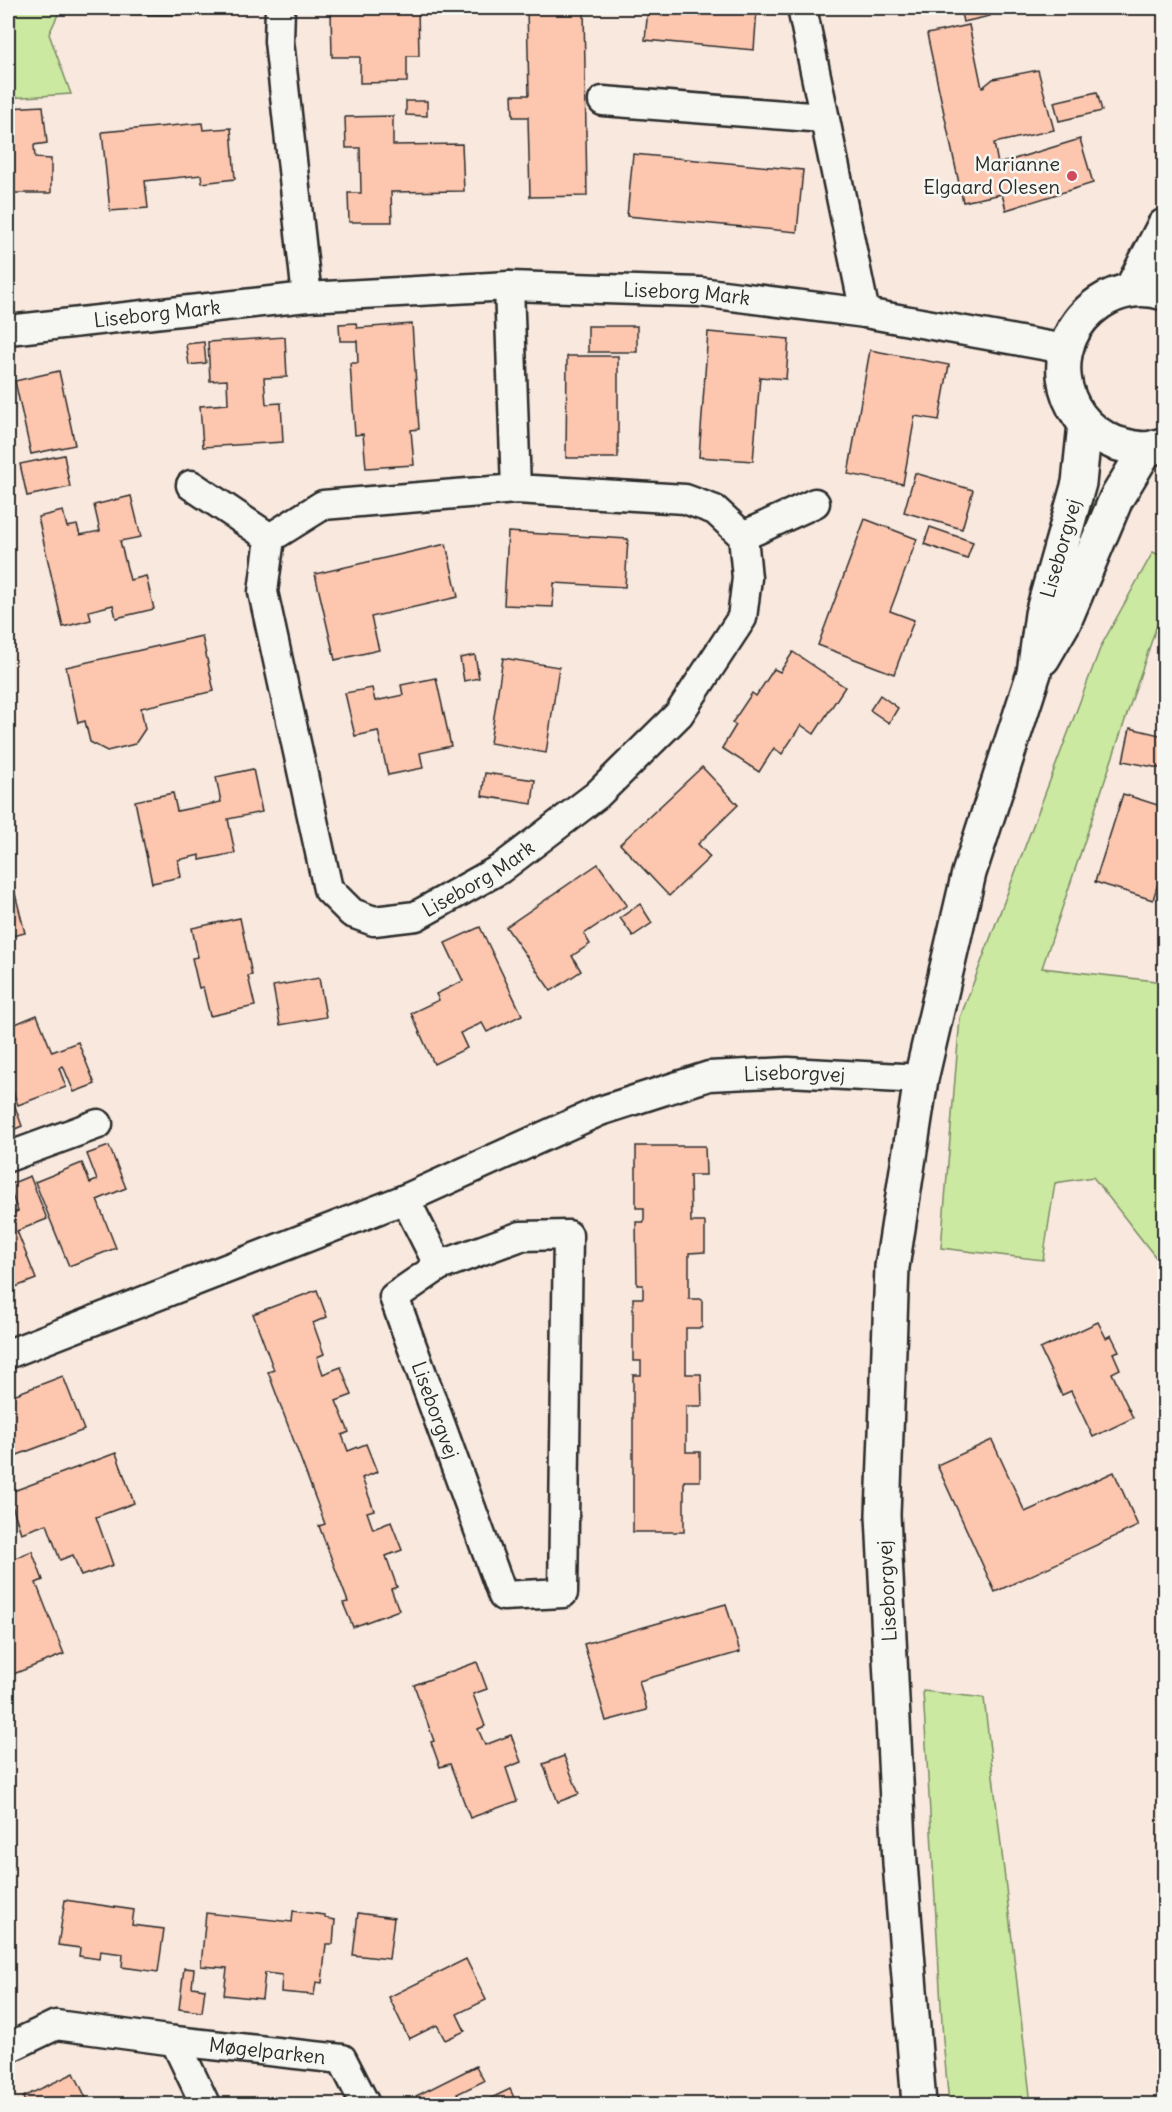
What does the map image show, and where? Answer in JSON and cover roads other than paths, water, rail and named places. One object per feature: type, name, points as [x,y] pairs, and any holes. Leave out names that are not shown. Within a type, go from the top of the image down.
[{"type":"street","points":[[280,8],[279,41],[307,297]]},
{"type":"street","points":[[802,8],[865,313]]},
{"type":"street","points":[[603,100],[824,118]]},
{"type":"street","points":[[1131,290],[1162,235],[1164,226]]},
{"type":"street","points":[[508,286],[516,489]]},
{"type":"street","name":"Liseborg Mark","points":[[8,330],[307,297],[508,286],[700,292],[865,313],[1065,349]]},
{"type":"street","points":[[1155,447],[1124,446],[1103,438],[1085,424],[1070,402],[1063,376],[1065,349],[1075,327],[1089,309],[1108,296],[1131,290],[1153,290],[1164,293]]},
{"type":"street","name":"Liseborgvej","points":[[919,2104],[900,1863],[883,1515],[892,1267],[921,1079],[969,873],[1034,672],[1042,614],[1079,483],[1085,424]]},
{"type":"street","name":"Liseborgvej","points":[[1034,672],[1064,622],[1116,498],[1155,447]]},
{"type":"street","points":[[191,485],[270,538],[323,506],[516,489],[685,499],[715,510],[743,536],[815,503]]},
{"type":"street","name":"Liseborg Mark","points":[[270,538],[263,592],[328,889],[352,913],[375,921],[416,916],[500,869],[597,795],[679,714],[742,618],[747,578],[743,536]]},
{"type":"street","name":"Liseborgvej","points":[[8,1354],[405,1199],[600,1111],[710,1076],[788,1072],[921,1079]]},
{"type":"street","points":[[8,1157],[98,1124]]},
{"type":"street","points":[[405,1199],[440,1266]]},
{"type":"street","name":"Liseborgvej","points":[[568,1235],[563,1593],[503,1596],[394,1297],[440,1266],[521,1236],[568,1235]]},
{"type":"street","name":"Møgelparken","points":[[8,2048],[56,2025],[175,2041],[342,2059],[365,2104]]},
{"type":"street","name":"Møgelparken","points":[[175,2041],[205,2104]]},
{"type":"place","name":"Marianne Elgaard Olesen","points":[[1072,176]]}]
